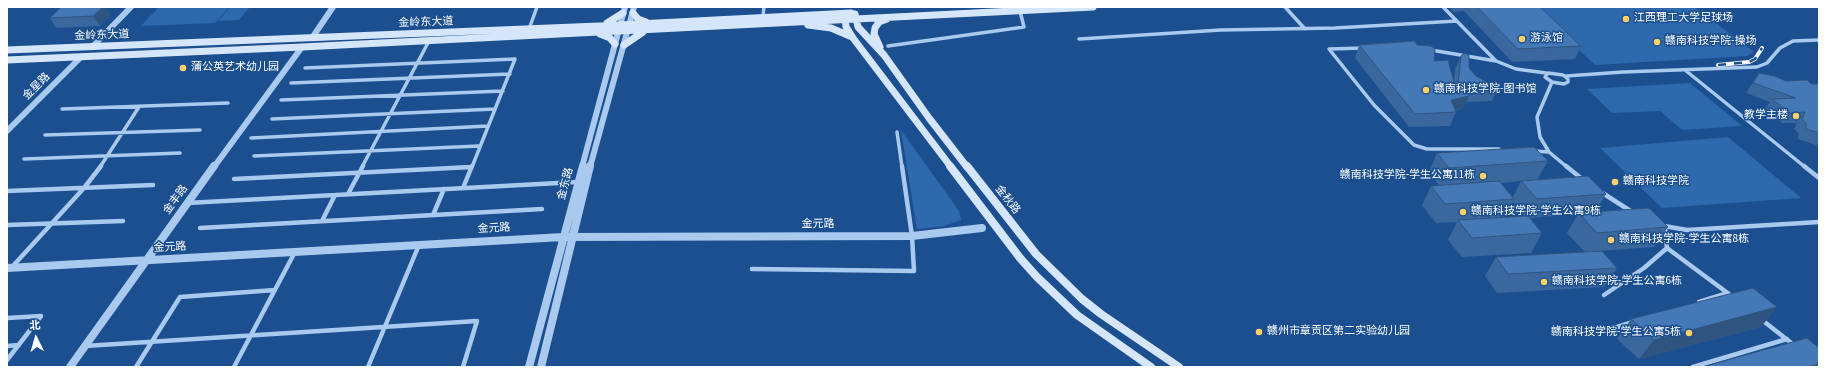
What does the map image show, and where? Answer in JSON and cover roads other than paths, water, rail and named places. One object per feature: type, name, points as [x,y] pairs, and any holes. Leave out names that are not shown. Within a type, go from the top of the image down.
[{"type":"main road","points":[[1011,7],[854,11],[845,16],[846,28],[1020,258],[1037,277],[1077,314],[1101,333],[1151,367]]},
{"type":"main road","points":[[854,11],[893,17],[1020,9],[1093,7]]},
{"type":"main road","points":[[599,26],[614,20],[624,10]]},
{"type":"main road","points":[[634,10],[635,17],[642,21],[657,23]]},
{"type":"main road","name":"金秋路","points":[[854,11],[858,27],[884,55],[929,118],[1036,254],[1101,314],[1179,367]]},
{"type":"main road","name":"金岭东大道","points":[[629,28],[657,23],[763,16],[845,16]]},
{"type":"main road","name":"金岭东大道","points":[[7,50],[599,26],[651,30],[777,23],[845,16]]},
{"type":"main road","points":[[884,55],[874,34],[875,28],[883,20],[893,17]]},
{"type":"main road","points":[[777,23],[821,27],[835,30],[853,38]]},
{"type":"main road","name":"金岭东大道","points":[[7,60],[595,33],[619,28]]},
{"type":"main road","points":[[624,45],[636,35],[651,30]]},
{"type":"main road","points":[[595,33],[606,36],[614,44]]},
{"type":"street","points":[[92,47],[131,7]]},
{"type":"street","points":[[312,38],[333,7]]},
{"type":"street","points":[[529,29],[537,7]]},
{"type":"street","points":[[763,16],[764,7]]},
{"type":"street","points":[[1285,7],[1305,29]]},
{"type":"street","points":[[1443,7],[1496,62]]},
{"type":"street","points":[[888,46],[1024,27],[1020,9]]},
{"type":"street","name":"金东路","points":[[529,367],[624,10]]},
{"type":"street","name":"金东路","points":[[541,367],[586,182],[634,10]]},
{"type":"street","points":[[845,16],[854,11]]},
{"type":"street","points":[[1079,39],[1221,30],[1305,29],[1457,21]]},
{"type":"street","points":[[1426,48],[1496,62],[1516,69],[1546,74],[1557,73],[1566,76],[1623,72],[1757,67],[1766,64],[1780,48],[1793,41],[1819,40]]},
{"type":"street","points":[[349,194],[429,41]]},
{"type":"street","name":"金丰路","points":[[70,367],[187,203],[302,47]]},
{"type":"street","points":[[1366,48],[1329,49],[1374,105],[1414,144],[1427,149],[1507,149]]},
{"type":"street","name":"金星路","points":[[7,131],[81,57]]},
{"type":"street","points":[[305,68],[515,59],[463,188]]},
{"type":"street","points":[[1685,70],[1819,178]]},
{"type":"street","points":[[291,83],[510,74]]},
{"type":"street","points":[[1546,74],[1545,77],[1552,82],[1567,84],[1569,80],[1566,76]]},
{"type":"street","points":[[1552,82],[1537,117],[1540,137],[1549,152],[1584,181]]},
{"type":"street","points":[[281,100],[400,96],[503,90]]},
{"type":"street","points":[[62,109],[228,103]]},
{"type":"street","points":[[9,267],[84,188],[109,156],[139,107]]},
{"type":"street","points":[[272,119],[495,109]]},
{"type":"street","points":[[251,138],[488,126]]},
{"type":"street","points":[[45,135],[200,130]]},
{"type":"street","points":[[752,269],[914,271],[912,236],[897,132]]},
{"type":"street","points":[[254,156],[479,146]]},
{"type":"street","points":[[1526,150],[1549,152]]},
{"type":"street","points":[[24,160],[180,152]]},
{"type":"street","points":[[234,179],[471,167]]},
{"type":"street","points":[[187,203],[577,182]]},
{"type":"street","points":[[7,191],[152,185]]},
{"type":"street","points":[[433,215],[444,188]]},
{"type":"street","points":[[1595,189],[1637,214]]},
{"type":"street","points":[[322,221],[335,195]]},
{"type":"street","points":[[200,228],[542,209]]},
{"type":"street","points":[[7,225],[123,221]]},
{"type":"street","points":[[1658,224],[1665,227],[1687,230],[1819,222]]},
{"type":"street","points":[[1665,227],[1667,248],[1740,302]]},
{"type":"street","name":"金元路","points":[[9,267],[146,261],[563,237],[912,236],[982,228]]},
{"type":"street","points":[[368,367],[419,245]]},
{"type":"street","points":[[1604,295],[1644,268],[1667,248]]},
{"type":"street","points":[[234,367],[296,252]]},
{"type":"street","points":[[136,367],[180,297],[275,290]]},
{"type":"street","points":[[1692,304],[1728,294]]},
{"type":"street","points":[[7,318],[42,316],[7,360]]},
{"type":"street","points":[[1758,316],[1798,348]]},
{"type":"street","points":[[1611,329],[1640,320]]},
{"type":"street","points":[[85,346],[477,322],[463,367]]},
{"type":"street","points":[[1693,367],[1787,339]]},
{"type":"street","points":[[7,346],[19,345]]},
{"type":"railway","points":[[1718,65],[1749,62],[1755,59],[1762,48]]},
{"type":"place","name":"江西理工大学足球场","points":[[1626,19]]},
{"type":"place","name":"游泳馆","points":[[1522,39]]},
{"type":"place","name":"赣南科技学院-操场","points":[[1657,42]]},
{"type":"place","name":"蒲公英艺术幼儿园","points":[[183,68]]},
{"type":"place","name":"赣南科技学院-图书馆","points":[[1426,90]]},
{"type":"place","name":"教学主楼","points":[[1796,116]]},
{"type":"place","name":"赣南科技学院-学生公寓11栋","points":[[1483,176]]},
{"type":"place","name":"赣南科技学院","points":[[1615,182]]},
{"type":"place","name":"赣南科技学院-学生公寓9栋","points":[[1463,212]]},
{"type":"place","name":"赣南科技学院-学生公寓8栋","points":[[1611,240]]},
{"type":"place","name":"赣南科技学院-学生公寓6栋","points":[[1544,282]]},
{"type":"place","name":"赣州市章贡区第二实验幼儿园","points":[[1259,332]]},
{"type":"place","name":"赣南科技学院-学生公寓5栋","points":[[1689,333]]}]
